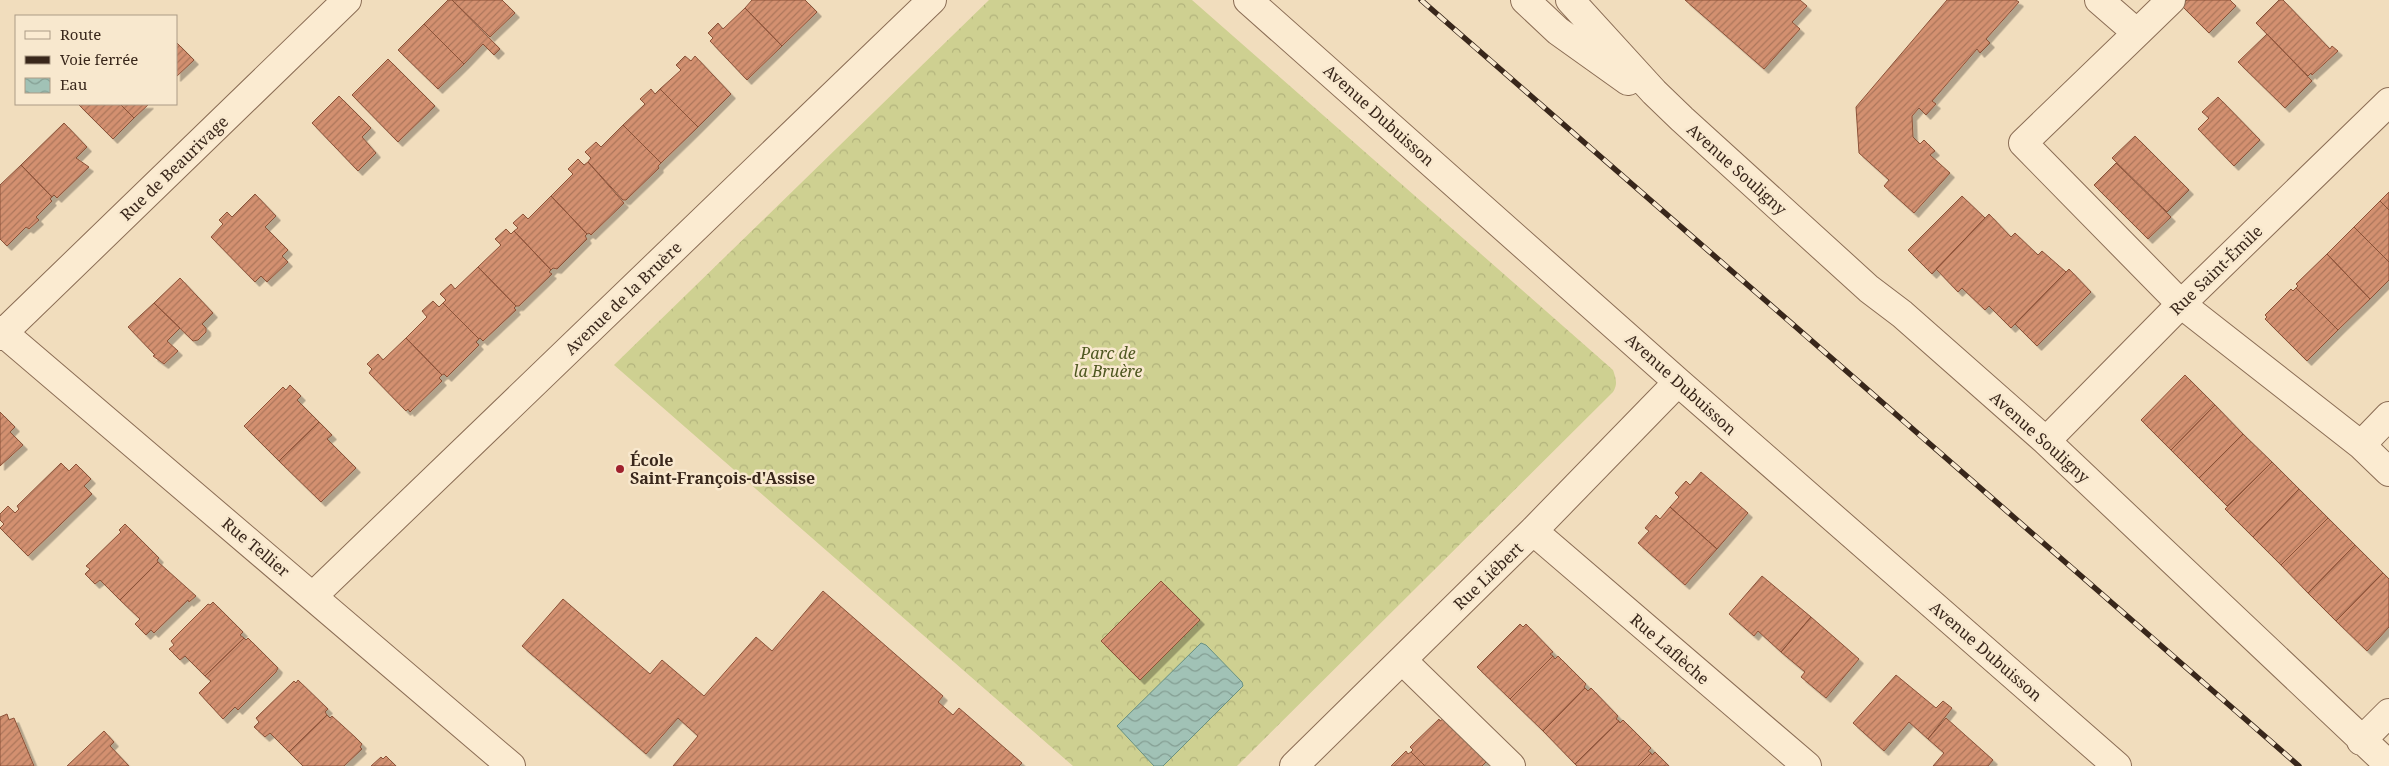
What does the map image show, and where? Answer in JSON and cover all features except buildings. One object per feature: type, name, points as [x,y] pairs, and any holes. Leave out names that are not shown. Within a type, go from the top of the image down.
[{"type":"street","name":"Rue de Beaurivage","points":[[1,333],[347,0]]},
{"type":"street","name":"Avenue de la Bruère","points":[[313,596],[932,0]]},
{"type":"street","name":"Avenue Dubuisson","points":[[1248,0],[1678,382],[2117,766]]},
{"type":"street","name":"Avenue Souligny","points":[[1525,0],[1558,30],[1682,119]]},
{"type":"street","name":"Avenue Souligny","points":[[1570,0],[1648,86],[1682,119],[1869,288],[1902,314],[2046,441],[2361,741],[2389,765]]},
{"type":"street","points":[[2099,0],[2137,33]]},
{"type":"street","points":[[2171,0],[2023,143],[2181,304],[2361,445],[2389,472]]},
{"type":"street","name":"Rue Saint-Émile","points":[[2046,441],[2181,304],[2389,102]]},
{"type":"street","name":"Rue Tellier","points":[[1,333],[511,766]]},
{"type":"street","name":"Rue Liébert","points":[[1294,766],[1533,531],[1678,382]]},
{"type":"street","points":[[2361,445],[2389,416]]},
{"type":"street","name":"Rue Laflèche","points":[[1533,531],[1807,766]]},
{"type":"street","points":[[1402,660],[1511,766]]},
{"type":"street","points":[[2361,741],[2389,713]]},
{"type":"green space","name":"Parc de la Bruère","points":[[989,0],[1192,0],[1613,370],[1616,379],[1613,392],[1237,766],[1073,766],[614,365]]},
{"type":"water","points":[[1201,643],[1206,645],[1242,682],[1243,686],[1163,766],[1154,766],[1117,726]]},
{"type":"railway","points":[[1421,0],[2299,766]]},
{"type":"place","name":"École Saint-François-d'Assise","points":[[620,469]]}]
